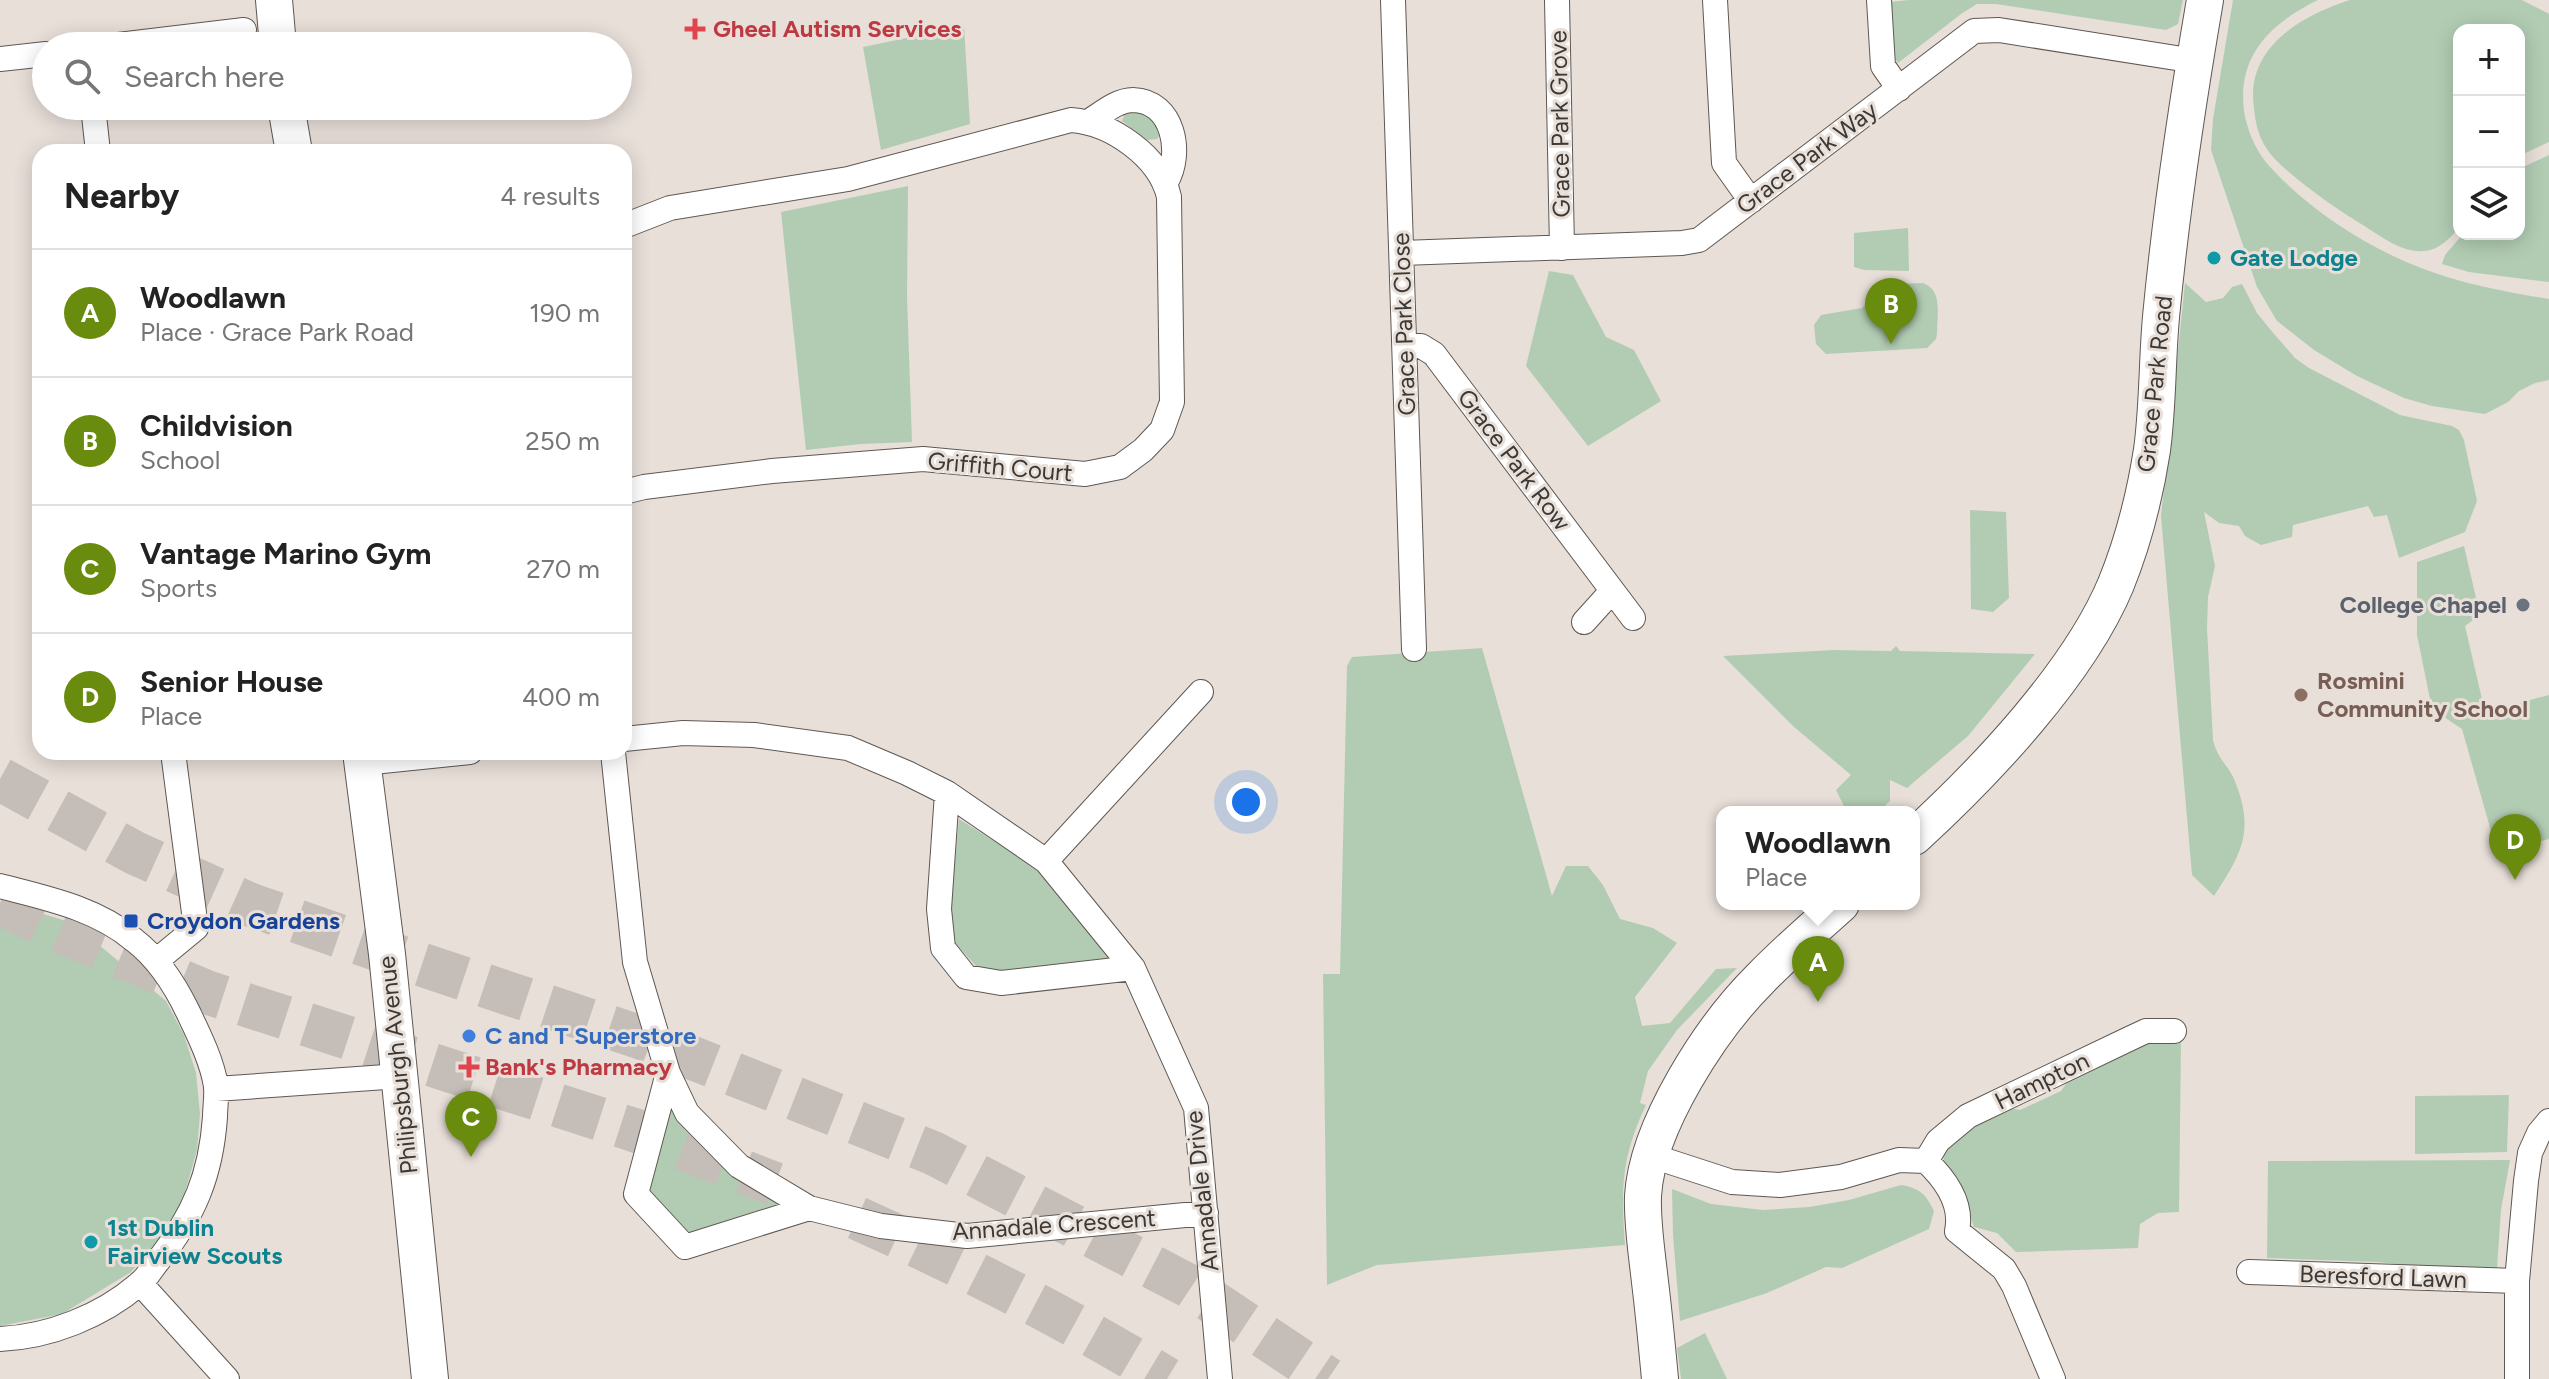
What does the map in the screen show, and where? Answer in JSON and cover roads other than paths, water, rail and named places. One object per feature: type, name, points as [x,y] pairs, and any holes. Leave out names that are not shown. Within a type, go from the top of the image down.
[{"type":"street","points":[[274,0],[277,32]]},
{"type":"street","name":"Grace Park Close","points":[[1393,0],[1414,649]]},
{"type":"street","name":"Grace Park Grove","points":[[1557,0],[1562,248]]},
{"type":"street","points":[[1715,0],[1724,163],[1751,201]]},
{"type":"street","points":[[1879,0],[1883,66],[1899,89]]},
{"type":"street","name":"Grace Park Road","points":[[1920,832],[1957,798],[2013,736],[2070,665],[2106,606],[2127,555],[2152,449],[2161,317],[2176,183],[2205,0]]},
{"type":"street","name":"Grace Park Way","points":[[1402,253],[1699,240],[1974,31],[1984,29],[2195,61]]},
{"type":"street","points":[[227,32],[244,30]]},
{"type":"street","points":[[0,59],[32,56]]},
{"type":"street","name":"Griffith Court","points":[[632,221],[670,208],[848,179],[1071,120],[1088,122],[1121,102],[1132,100],[1154,106],[1169,122],[1172,133],[1173,170],[1166,182],[1169,197],[1172,402],[1162,430],[1143,450],[1120,467],[1085,474],[923,459],[772,471],[632,491]]},
{"type":"street","points":[[95,120],[97,144]]},
{"type":"street","points":[[288,120],[293,144]]},
{"type":"street","points":[[1088,122],[1104,127],[1130,144],[1157,169],[1166,182]]},
{"type":"street","name":"Grace Park Row","points":[[1406,346],[1421,346],[1434,354],[1633,618]]},
{"type":"street","points":[[1584,622],[1612,591]]},
{"type":"street","points":[[1046,861],[1201,692]]},
{"type":"street","name":"Annadale Drive","points":[[632,738],[683,733],[754,735],[848,748],[947,793],[1046,861],[1133,968],[1196,1108],[1220,1379]]},
{"type":"street","points":[[156,961],[196,928],[174,760]]},
{"type":"street","name":"Philipsburgh Avenue","points":[[362,760],[400,1076],[430,1379]]},
{"type":"street","name":"Annadale Crescent","points":[[614,760],[635,962],[668,1073],[687,1113],[739,1166],[809,1208],[881,1226],[967,1236],[1206,1213]]},
{"type":"street","points":[[947,793],[939,909],[943,948],[966,977],[1001,983],[1133,968]]},
{"type":"street","points":[[0,886],[69,903],[124,931],[156,961],[177,989],[199,1033],[216,1089],[213,1142],[200,1195],[182,1231],[140,1283],[74,1324],[21,1338],[0,1339]]},
{"type":"street","points":[[1660,1379],[1643,1196],[1649,1155],[1664,1117],[1735,1007],[1758,980],[1834,910]]},
{"type":"street","name":"Hampton","points":[[1926,1161],[1938,1141],[1968,1116],[2138,1034],[2174,1031]]},
{"type":"street","points":[[668,1073],[636,1194],[685,1247],[809,1208]]},
{"type":"street","points":[[216,1089],[400,1076]]},
{"type":"street","points":[[2517,1379],[2517,1281],[2526,1181],[2530,1153],[2549,1121]]},
{"type":"street","points":[[1649,1155],[1732,1182],[1780,1185],[1841,1177],[1899,1160],[1926,1161],[1943,1177],[1954,1197],[1960,1219],[1957,1231],[1994,1259],[2014,1286],[2053,1379]]},
{"type":"street","name":"Beresford Lawn","points":[[2249,1272],[2517,1281]]},
{"type":"street","points":[[140,1283],[227,1379]]},
{"type":"tunnel","points":[[0,779],[135,853],[251,905],[642,1038],[933,1153],[1189,1286],[1328,1379]]},
{"type":"tunnel","points":[[0,903],[45,925],[209,993],[637,1131],[775,1184]]},
{"type":"tunnel","points":[[857,1218],[1015,1294],[1167,1379]]},
{"type":"place","name":"Gheel Autism Services","points":[[695,29]]},
{"type":"place","name":"Gate Lodge","points":[[2214,258]]},
{"type":"place","name":"Childvision","points":[[1891,344]]},
{"type":"place","name":"College Chapel","points":[[2523,605]]},
{"type":"place","name":"Rosmini Community School","points":[[2301,695]]},
{"type":"place","name":"Senior House","points":[[2515,880]]},
{"type":"place","name":"Croydon Gardens","points":[[131,921]]},
{"type":"place","name":"Woodlawn","points":[[1818,1002]]},
{"type":"place","name":"C and T Superstore","points":[[469,1036]]},
{"type":"place","name":"Bank's Pharmacy","points":[[469,1067]]},
{"type":"place","name":"Vantage Marino Gym","points":[[471,1157]]},
{"type":"place","name":"1st Dublin Fairview Scouts","points":[[91,1242]]}]
